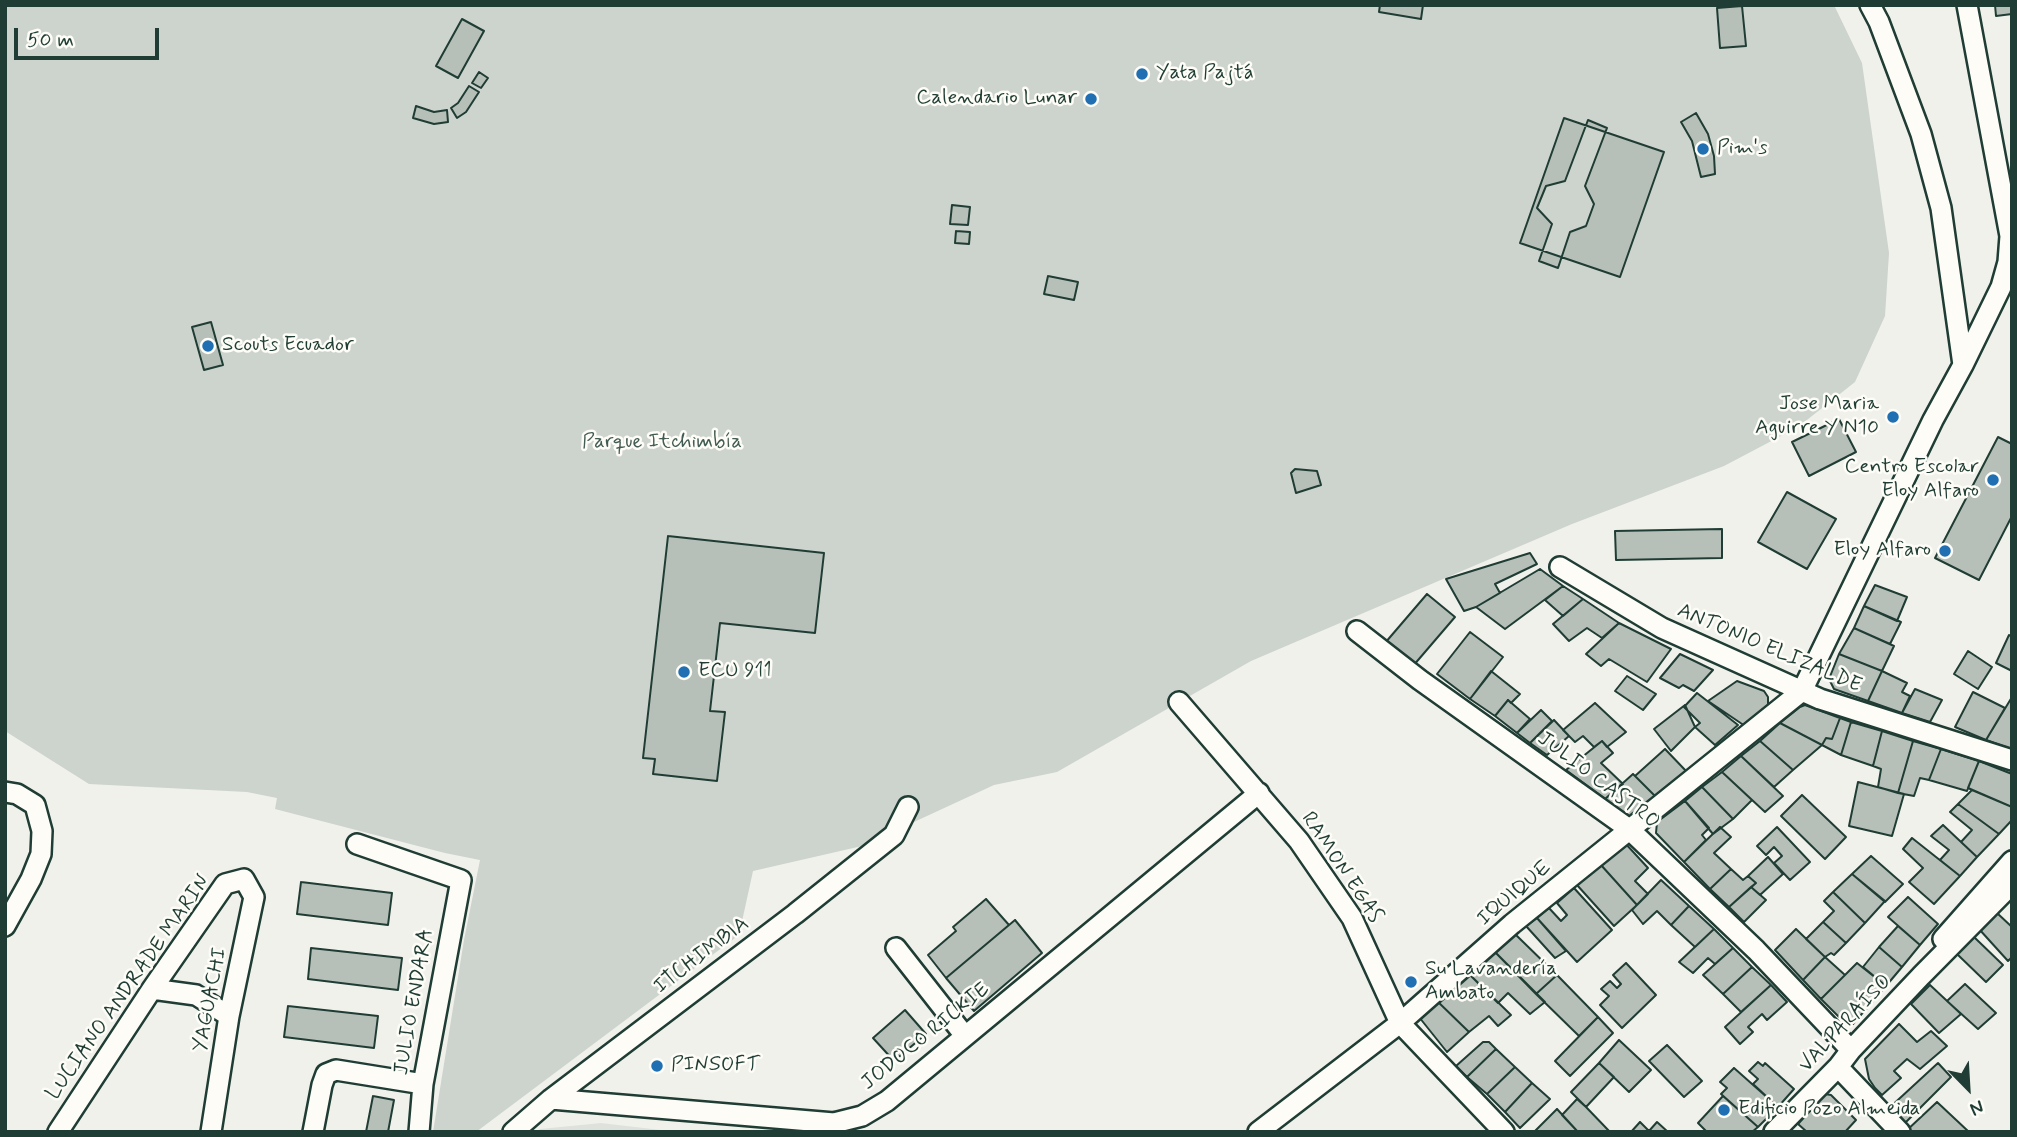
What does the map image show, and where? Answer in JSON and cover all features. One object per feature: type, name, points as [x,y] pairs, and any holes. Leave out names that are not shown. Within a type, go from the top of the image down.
[{"type":"street","points":[[1864,5],[1874,14],[1921,135],[1941,208],[1962,365]]},
{"type":"street","points":[[1802,691],[1933,420],[2001,287],[2008,262],[2010,236],[1967,5]]},
{"type":"street","name":"ANTONIO ELIZALDE","points":[[1560,567],[1662,628],[1820,699],[2012,760]]},
{"type":"street","name":"JULIO CASTRO","points":[[1357,631],[1420,680],[1629,829],[1756,950],[1851,1050]]},
{"type":"street","name":"IQUIQUE","points":[[1258,1132],[1400,1023],[1512,924],[1802,691]]},
{"type":"street","name":"RAMON EGAS","points":[[1179,702],[1299,841],[1352,918],[1400,1023],[1504,1132]]},
{"type":"street","points":[[5,792],[17,794],[35,805],[42,831],[41,855],[5,926]]},
{"type":"street","name":"JODOCO RICKIE","points":[[551,1099],[834,1124],[862,1116],[887,1101],[1259,793]]},
{"type":"street","name":"ITCHIMBIA","points":[[513,1132],[551,1099],[795,914],[894,835],[908,807]]},
{"type":"street","name":"JULIO ENDARA","points":[[357,844],[461,880],[423,1084],[419,1132]]},
{"type":"street","name":"VALPARAÍSO","points":[[1921,976],[1944,936],[2012,861]]},
{"type":"street","name":"LUCIANO ANDRADE MARIN","points":[[58,1132],[225,884],[244,879]]},
{"type":"street","name":"YAGUACHI","points":[[211,1132],[229,1016],[254,897],[244,879]]},
{"type":"street","name":"VALPARAÍSO","points":[[1774,1132],[2012,884]]},
{"type":"street","points":[[896,948],[965,1036]]},
{"type":"street","points":[[152,989],[196,995],[229,1016]]},
{"type":"street","points":[[1839,1067],[1900,1132]]},
{"type":"street","points":[[313,1132],[326,1074],[336,1070],[423,1084]]},
{"type":"shaded area","points":[[601,1123],[678,1132],[536,1132],[540,1129]]},
{"type":"green space","name":"Parque Itchimbía","points":[[5,5],[1834,5],[1862,63],[1889,253],[1885,316],[1855,382],[1798,427],[1724,466],[1572,524],[1251,661],[1057,772],[994,785],[862,846],[753,871],[739,935],[476,1132],[433,1132],[464,940],[480,860],[275,809],[277,798],[247,792],[89,784],[5,731]]},
{"type":"building","points":[[1380,5],[1423,5],[1421,19],[1379,12]]},
{"type":"building","points":[[1995,5],[2012,5],[2012,14],[1996,16]]},
{"type":"building","points":[[1742,6],[1746,46],[1720,48],[1717,8]]},
{"type":"building","points":[[462,19],[484,31],[458,78],[436,66]]},
{"type":"building","points":[[479,72],[488,78],[481,88],[472,83]]},
{"type":"building","points":[[469,86],[479,92],[466,112],[457,118],[451,108],[458,103]]},
{"type":"building","points":[[416,106],[434,112],[447,110],[448,122],[434,124],[413,118]]},
{"type":"building","name":"Pim's","points":[[1696,113],[1708,134],[1714,156],[1715,174],[1701,177],[1692,141],[1681,122]]},
{"type":"building","points":[[1564,118],[1664,152],[1620,277],[1520,243]]},
{"type":"building","points":[[1588,120],[1607,128],[1585,186],[1594,204],[1586,226],[1570,232],[1558,268],[1539,261],[1552,224],[1537,208],[1546,186],[1565,181]]},
{"type":"building","points":[[952,205],[970,207],[968,225],[950,224]]},
{"type":"building","points":[[956,231],[970,232],[969,244],[955,243]]},
{"type":"building","points":[[1048,276],[1078,282],[1074,300],[1044,294]]},
{"type":"building","name":"Scouts Ecuador","points":[[211,322],[223,365],[204,370],[192,327]]},
{"type":"building","name":"Centro Escolar Eloy Alfaro","points":[[1839,419],[1856,452],[1809,476],[1792,442]]},
{"type":"building","name":"Centro Escolar Eloy Alfaro","points":[[1998,437],[2012,444],[2012,516],[1979,580],[1935,558]]},
{"type":"building","points":[[1295,469],[1317,471],[1321,485],[1296,493],[1291,473]]},
{"type":"building","name":"Centro Escolar Eloy Alfaro","points":[[1787,492],[1836,519],[1807,569],[1758,542]]},
{"type":"building","points":[[1722,529],[1722,558],[1616,560],[1615,531]]},
{"type":"building","name":"ECU 911","points":[[668,536],[824,553],[815,633],[720,623],[710,711],[725,712],[717,781],[653,774],[655,759],[643,758]]},
{"type":"building","points":[[1530,553],[1537,564],[1495,584],[1500,593],[1464,611],[1446,579]]},
{"type":"building","points":[[1540,569],[1563,586],[1505,629],[1476,607]]},
{"type":"building","points":[[1875,585],[1907,597],[1897,621],[1864,606]]},
{"type":"building","points":[[1563,586],[1583,599],[1563,616],[1545,600]]},
{"type":"building","points":[[1427,594],[1455,617],[1413,666],[1385,643]]},
{"type":"building","points":[[1583,599],[1619,623],[1602,638],[1587,628],[1569,641],[1553,624]]},
{"type":"building","points":[[1864,606],[1901,622],[1890,644],[1854,628]]},
{"type":"building","points":[[1619,623],[1671,649],[1647,682],[1609,659],[1601,666],[1586,654]]},
{"type":"building","points":[[1854,628],[1894,646],[1882,671],[1839,654]]},
{"type":"building","points":[[1470,632],[1503,657],[1470,699],[1437,674]]},
{"type":"building","points":[[2009,635],[2012,637],[2012,671],[1996,663]]},
{"type":"building","points":[[1968,651],[1992,667],[1978,689],[1954,674]]},
{"type":"building","points":[[1680,654],[1713,670],[1694,691],[1683,685],[1679,688],[1660,678]]},
{"type":"building","points":[[1839,654],[1882,671],[1868,701],[1834,689],[1829,679]]},
{"type":"building","points":[[1491,671],[1520,694],[1511,703],[1508,700],[1495,716],[1470,699]]},
{"type":"building","points":[[1882,671],[1907,683],[1902,692],[1910,696],[1902,713],[1868,701]]},
{"type":"building","points":[[1627,676],[1656,694],[1643,710],[1615,691]]},
{"type":"building","points":[[1737,681],[1764,691],[1768,697],[1768,706],[1745,726],[1708,701]]},
{"type":"building","points":[[1915,689],[1942,700],[1930,722],[1902,713]]},
{"type":"building","points":[[1973,692],[2005,708],[1986,740],[1955,727]]},
{"type":"building","points":[[1697,693],[1738,725],[1715,745],[1695,727],[1700,723],[1684,707]]},
{"type":"building","points":[[2012,697],[2012,747],[2011,749],[1986,740]]},
{"type":"building","points":[[1508,700],[1530,719],[1517,733],[1495,716]]},
{"type":"building","points":[[1595,703],[1626,732],[1607,747],[1602,741],[1594,747],[1583,736],[1575,742],[1563,730]]},
{"type":"building","points":[[1685,705],[1695,727],[1671,751],[1654,729]]},
{"type":"building","points":[[1805,705],[1840,718],[1832,739],[1826,738],[1822,745],[1780,723]]},
{"type":"building","points":[[1541,710],[1552,721],[1530,743],[1517,733]]},
{"type":"building","points":[[1840,718],[1851,722],[1841,755],[1822,745],[1826,738],[1832,739]]},
{"type":"building","points":[[1554,720],[1569,736],[1547,755],[1530,743]]},
{"type":"building","points":[[1851,722],[1882,731],[1873,766],[1841,755]]},
{"type":"building","points":[[1780,723],[1822,745],[1793,770],[1760,741]]},
{"type":"building","points":[[1882,731],[1913,741],[1898,793],[1878,787],[1881,769],[1873,766]]},
{"type":"building","points":[[1602,741],[1613,753],[1601,763],[1623,784],[1605,799],[1566,770]]},
{"type":"building","points":[[1760,741],[1793,770],[1774,787],[1741,756]]},
{"type":"building","points":[[1913,741],[1941,749],[1929,780],[1920,778],[1914,796],[1898,793]]},
{"type":"building","points":[[1665,749],[1687,772],[1656,797],[1635,776]]},
{"type":"building","points":[[1941,749],[1979,761],[1967,791],[1929,780]]},
{"type":"building","points":[[1741,756],[1783,796],[1765,812],[1722,772]]},
{"type":"building","points":[[1979,761],[2012,774],[2012,807],[1968,788]]},
{"type":"building","points":[[1722,772],[1752,800],[1733,819],[1702,787]]},
{"type":"building","points":[[1633,774],[1656,797],[1631,818],[1626,817],[1605,799]]},
{"type":"building","points":[[1858,782],[1904,794],[1892,836],[1849,826]]},
{"type":"building","points":[[1702,787],[1733,819],[1713,834],[1685,801]]},
{"type":"building","points":[[1972,790],[2012,807],[2012,820],[1999,834],[1958,804]]},
{"type":"building","points":[[1802,795],[1846,837],[1825,859],[1781,816]]},
{"type":"building","points":[[1685,801],[1709,828],[1702,835],[1706,840],[1684,862],[1656,833],[1657,822]]},
{"type":"building","points":[[1958,804],[1999,834],[1977,857],[1961,842],[1972,830],[1950,812]]},
{"type":"building","points":[[1943,825],[1977,857],[1960,876],[1940,860],[1949,850],[1931,836]]},
{"type":"building","points":[[1720,827],[1731,837],[1714,853],[1731,869],[1710,889],[1684,862]]},
{"type":"building","points":[[1777,827],[1810,862],[1790,880],[1774,863],[1782,856],[1774,847],[1766,855],[1757,846]]},
{"type":"building","points":[[1912,838],[1960,876],[1934,904],[1909,882],[1923,868],[1903,849]]},
{"type":"building","points":[[1625,843],[1648,868],[1635,881],[1648,894],[1637,905],[1601,865]]},
{"type":"building","points":[[1871,856],[1903,884],[1885,902],[1852,874]]},
{"type":"building","points":[[1768,857],[1783,874],[1760,895],[1751,887],[1756,883],[1748,876]]},
{"type":"building","points":[[1601,865],[1637,905],[1614,926],[1577,885]]},
{"type":"building","points":[[1731,869],[1743,880],[1748,876],[1756,883],[1729,907],[1710,889]]},
{"type":"building","points":[[1852,874],[1885,901],[1865,923],[1833,892]]},
{"type":"building","points":[[1661,880],[1689,906],[1671,925],[1657,911],[1643,924],[1632,910]]},
{"type":"building","points":[[301,882],[392,893],[388,925],[297,914]]},
{"type":"building","points":[[1751,887],[1766,900],[1744,922],[1729,907]]},
{"type":"building","points":[[1574,888],[1612,930],[1577,962],[1537,918],[1549,908],[1561,921],[1567,915],[1557,903]]},
{"type":"building","points":[[1833,892],[1865,923],[1846,943],[1823,922],[1834,911],[1824,901]]},
{"type":"building","points":[[1908,897],[1938,924],[1920,945],[1888,917]]},
{"type":"building","points":[[986,899],[1009,925],[946,978],[928,955],[956,931],[953,927]]},
{"type":"building","points":[[1689,906],[1714,929],[1695,947],[1671,925]]},
{"type":"building","points":[[1997,913],[2012,927],[2012,957],[2008,961],[1979,929]]},
{"type":"building","points":[[1537,918],[1566,951],[1555,958],[1526,926]]},
{"type":"building","points":[[1015,920],[1042,953],[974,1011],[946,978]]},
{"type":"building","points":[[1823,922],[1846,943],[1834,955],[1831,953],[1825,957],[1806,939]]},
{"type":"building","points":[[1898,926],[1920,945],[1902,967],[1879,947]]},
{"type":"building","points":[[1714,929],[1733,948],[1715,964],[1708,958],[1693,973],[1679,962]]},
{"type":"building","points":[[1796,929],[1825,957],[1803,980],[1775,950]]},
{"type":"building","points":[[1515,934],[1557,975],[1536,994],[1494,951]]},
{"type":"building","points":[[1974,937],[2003,965],[1986,982],[1957,954]]},
{"type":"building","points":[[1879,947],[1902,967],[1886,986],[1863,967]]},
{"type":"building","points":[[311,948],[402,958],[398,990],[308,979]]},
{"type":"building","points":[[1733,948],[1752,967],[1723,994],[1703,975]]},
{"type":"building","points":[[1494,951],[1545,1002],[1530,1014],[1508,993],[1498,1003],[1468,973]]},
{"type":"building","points":[[1825,957],[1845,975],[1821,999],[1803,980]]},
{"type":"building","points":[[1626,963],[1656,995],[1622,1028],[1600,1005],[1609,996],[1601,989],[1610,981],[1617,988],[1621,984],[1613,975]]},
{"type":"building","points":[[1857,963],[1886,986],[1853,1024],[1846,1024],[1821,999]]},
{"type":"building","points":[[1752,967],[1771,985],[1741,1012],[1723,994]]},
{"type":"building","points":[[1468,973],[1511,1015],[1498,1026],[1489,1016],[1469,1032],[1435,999]]},
{"type":"building","points":[[1557,975],[1598,1017],[1579,1036],[1536,994]]},
{"type":"building","points":[[1965,984],[1996,1013],[1978,1029],[1947,1001]]},
{"type":"building","points":[[1771,985],[1787,1002],[1767,1020],[1762,1014],[1748,1027],[1753,1032],[1740,1044],[1725,1027]]},
{"type":"building","points":[[1930,985],[1961,1014],[1939,1033],[1911,1004]]},
{"type":"building","points":[[1435,999],[1469,1032],[1447,1052],[1419,1017]]},
{"type":"building","points":[[288,1006],[378,1016],[374,1048],[284,1037]]},
{"type":"building","points":[[905,1010],[926,1034],[894,1061],[873,1038]]},
{"type":"building","points":[[1598,1017],[1613,1033],[1570,1076],[1555,1061]]},
{"type":"building","points":[[1899,1024],[1917,1042],[1931,1031],[1947,1046],[1920,1069],[1907,1059],[1894,1071],[1901,1078],[1882,1095],[1869,1079],[1865,1059]]},
{"type":"building","points":[[1619,1040],[1651,1070],[1629,1092],[1599,1063]]},
{"type":"building","points":[[1483,1042],[1489,1042],[1496,1049],[1467,1077],[1456,1066]]},
{"type":"building","points":[[1667,1045],[1702,1081],[1684,1097],[1649,1061]]},
{"type":"building","points":[[1496,1049],[1515,1067],[1487,1094],[1467,1077]]},
{"type":"building","points":[[1758,1062],[1763,1066],[1765,1063],[1794,1089],[1778,1107],[1753,1084],[1758,1079],[1749,1071]]},
{"type":"building","points":[[1599,1063],[1614,1077],[1586,1107],[1571,1092]]},
{"type":"building","points":[[1938,1063],[1951,1077],[1903,1125],[1887,1110]]},
{"type":"building","points":[[1515,1067],[1532,1083],[1505,1112],[1487,1094]]},
{"type":"building","points":[[1734,1068],[1778,1107],[1758,1127],[1721,1094],[1727,1088],[1720,1082]]},
{"type":"building","points":[[1532,1083],[1550,1099],[1520,1128],[1505,1112]]},
{"type":"building","points":[[1825,1094],[1831,1095],[1856,1120],[1845,1132],[1807,1132],[1798,1124]]},
{"type":"building","points":[[373,1096],[394,1100],[388,1132],[366,1132]]},
{"type":"building","name":"Edificio Pozo Almeida","points":[[1723,1096],[1758,1127],[1752,1132],[1707,1132],[1698,1123]]},
{"type":"building","points":[[1577,1099],[1610,1132],[1578,1132],[1562,1115]]},
{"type":"building","points":[[1937,1102],[1969,1132],[1905,1132]]},
{"type":"building","points":[[1557,1109],[1578,1132],[1534,1132]]},
{"type":"building","points":[[1640,1122],[1649,1131],[1657,1122],[1668,1132],[1631,1132]]},
{"type":"place","name":"Yata Pajtá","points":[[1142,74]]},
{"type":"place","name":"Calendario Lunar","points":[[1091,99]]},
{"type":"place","name":"Pim's","points":[[1703,149]]},
{"type":"place","name":"Scouts Ecuador","points":[[208,346]]},
{"type":"place","name":"Jose Maria Aguirre Y N10","points":[[1893,417]]},
{"type":"place","name":"Centro Escolar Eloy Alfaro","points":[[1993,480]]},
{"type":"place","name":"Eloy Alfaro","points":[[1945,551]]},
{"type":"place","name":"ECU 911","points":[[684,672]]},
{"type":"place","name":"Su Lavandería Ambato","points":[[1411,982]]},
{"type":"place","name":"PINSOFT","points":[[657,1066]]},
{"type":"place","name":"Edificio Pozo Almeida","points":[[1724,1110]]}]
